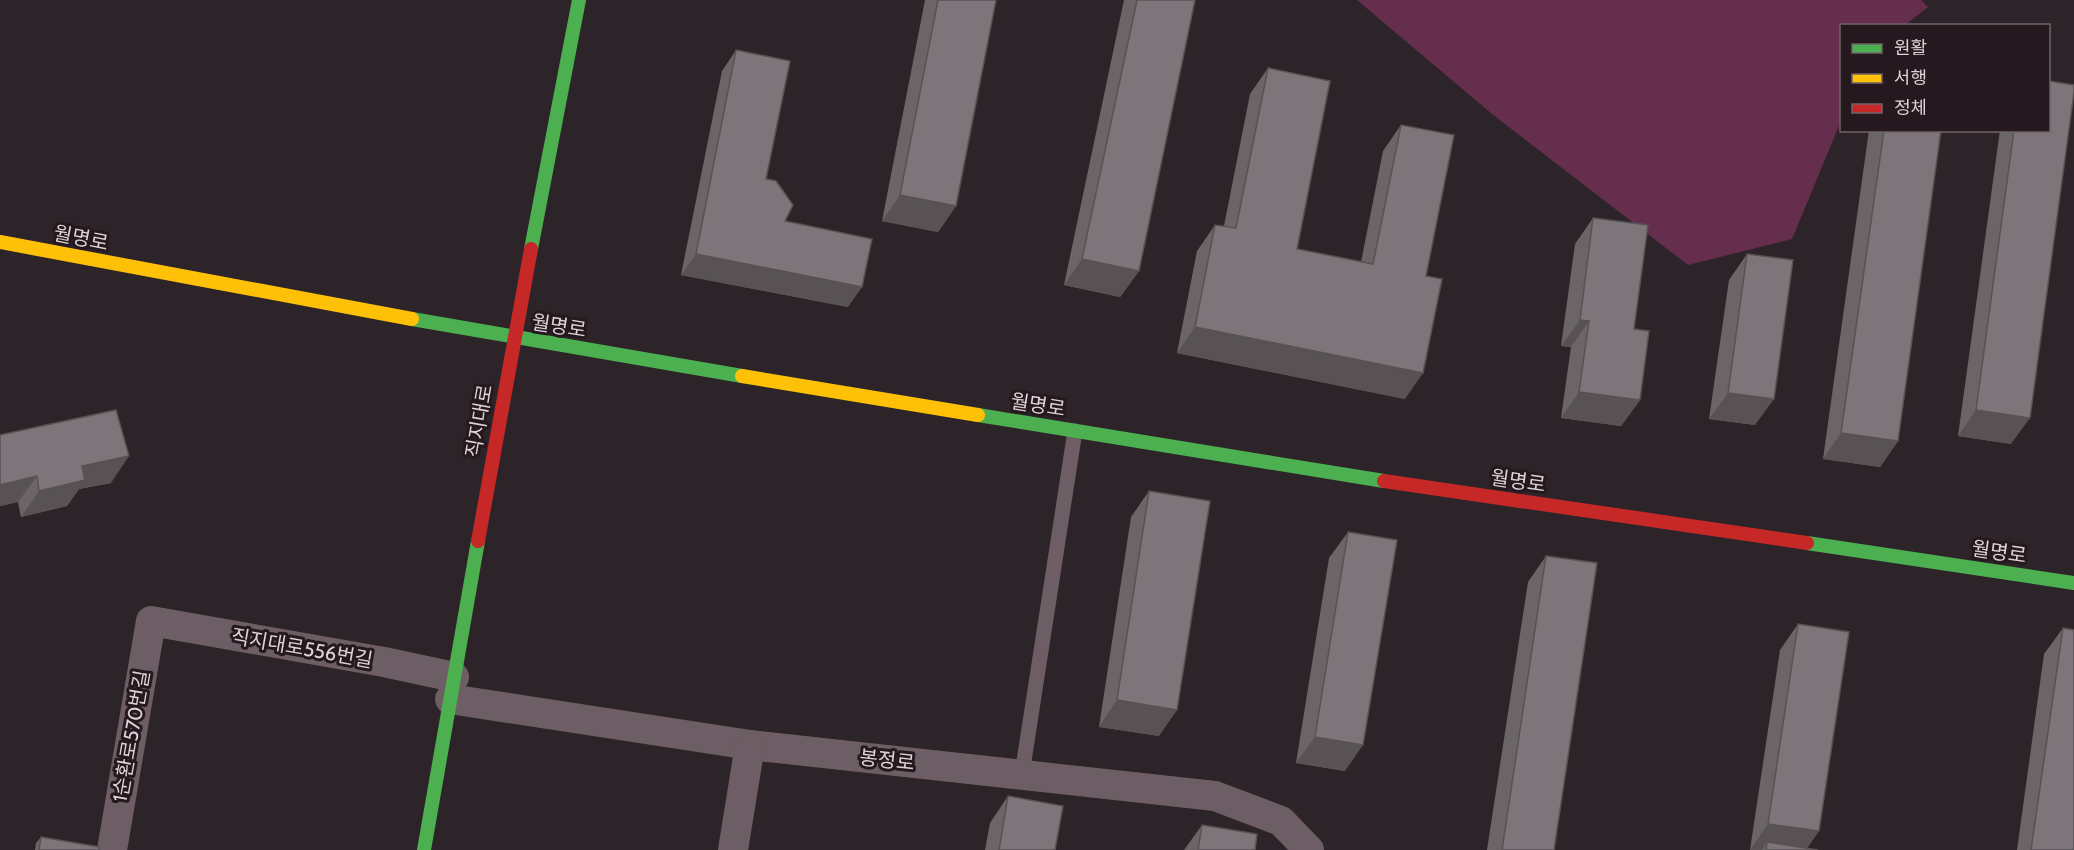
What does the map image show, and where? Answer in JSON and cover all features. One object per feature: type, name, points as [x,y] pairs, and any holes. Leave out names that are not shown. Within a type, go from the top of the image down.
[{"type":"street","name":"직지대로","points":[[424,850],[514,338],[579,0]]},
{"type":"street","name":"월명로","points":[[0,242],[514,338],[1310,470],[2074,583]]},
{"type":"street","name":"직지대로556번길","points":[[151,621],[384,662],[452,688]]},
{"type":"street","name":"1순환로570번길","points":[[112,850],[151,621]]},
{"type":"street","name":"봉정로","points":[[452,688],[750,745],[1215,796],[1281,821],[1309,850]]},
{"type":"street","points":[[733,850],[750,745]]},
{"type":"lane","points":[[1022,774],[1075,431]]},
{"type":"shaded area","points":[[1357,0],[1921,0],[1928,7],[1906,24],[1840,24],[1840,123],[1792,239],[1688,265],[1492,114]]},
{"type":"building","points":[[938,0],[996,0],[956,206],[900,195]]},
{"type":"building","points":[[1137,0],[1195,0],[1139,271],[1082,259]]},
{"type":"building","points":[[736,50],[790,61],[766,179],[776,181],[793,205],[785,221],[872,239],[862,287],[696,254]]},
{"type":"building","points":[[1268,68],[1330,81],[1297,249],[1373,264],[1401,125],[1454,135],[1426,276],[1442,279],[1423,373],[1195,327],[1215,225],[1236,228]]},
{"type":"building","points":[[2050,81],[2074,85],[2030,418],[1976,410],[2014,132],[2050,132]]},
{"type":"building","points":[[1884,132],[1941,132],[1898,441],[1841,433]]},
{"type":"building","points":[[1593,218],[1648,225],[1634,329],[1649,331],[1640,400],[1579,392],[1589,321],[1580,320]]},
{"type":"building","points":[[1747,254],[1793,260],[1774,399],[1728,393]]},
{"type":"building","points":[[116,410],[129,456],[82,466],[85,480],[39,491],[37,476],[0,485],[0,435]]},
{"type":"building","points":[[1149,491],[1210,501],[1177,710],[1117,700]]},
{"type":"building","points":[[1348,532],[1397,540],[1363,745],[1315,737]]},
{"type":"building","points":[[1546,556],[1597,563],[1554,850],[1502,850]]},
{"type":"building","points":[[1798,624],[1849,632],[1819,831],[1768,824]]},
{"type":"building","points":[[2063,628],[2074,630],[2074,850],[2031,850]]},
{"type":"building","points":[[1008,796],[1063,806],[1055,850],[999,850]]},
{"type":"building","points":[[1202,825],[1257,834],[1255,850],[1198,850]]},
{"type":"building","points":[[41,837],[99,847],[99,850],[39,850]]},
{"type":"building","points":[[1767,842],[1818,850],[1766,850]]},
{"type":"traffic: fast","points":[[531,249],[579,0]]},
{"type":"traffic: fast","points":[[412,319],[742,376]]},
{"type":"traffic: fast","points":[[978,415],[1384,481]]},
{"type":"traffic: fast","points":[[424,850],[478,541]]},
{"type":"traffic: fast","points":[[1807,543],[2074,583]]},
{"type":"traffic: slow","points":[[0,242],[412,319]]},
{"type":"traffic: slow","points":[[742,376],[978,415]]},
{"type":"traffic: jam","points":[[478,541],[531,249]]},
{"type":"traffic: jam","points":[[1384,481],[1807,543]]}]
